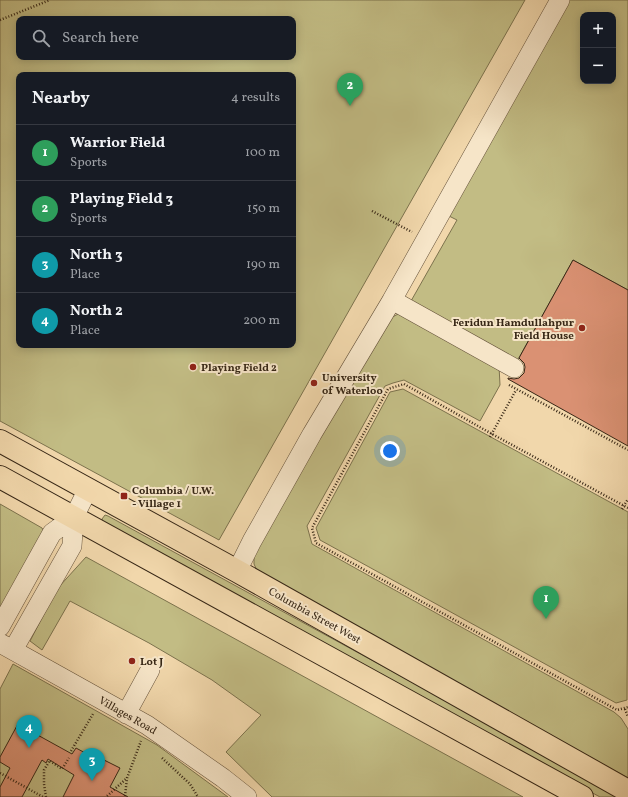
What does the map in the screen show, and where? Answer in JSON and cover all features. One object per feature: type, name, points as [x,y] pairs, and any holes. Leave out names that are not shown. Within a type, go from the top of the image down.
[{"type":"main road","name":"Columbia Street West","points":[[0,441],[237,571],[628,791]]},
{"type":"main road","points":[[0,476],[582,797]]},
{"type":"lane","points":[[237,571],[252,541],[312,434],[392,300],[560,0]]},
{"type":"lane","points":[[392,300],[508,365]]},
{"type":"lane","points":[[3,643],[72,546],[74,517],[88,489]]},
{"type":"lane","points":[[3,643],[52,534],[74,517]]},
{"type":"lane","name":"Villages Road","points":[[3,643],[147,725],[223,778],[247,797]]},
{"type":"lane","points":[[126,714],[150,670]]},
{"type":"path","points":[[0,20],[50,0]]},
{"type":"path","points":[[372,211],[426,239]]},
{"type":"path","points":[[508,365],[504,382],[516,390],[628,450]]},
{"type":"path","points":[[628,508],[623,508],[491,436],[404,384],[388,389],[313,523],[312,528],[316,543],[617,710],[628,707]]},
{"type":"path","points":[[491,436],[516,390]]},
{"type":"path","points":[[623,508],[628,499]]},
{"type":"path","points":[[71,751],[101,700]]},
{"type":"path","points":[[624,709],[628,718]]},
{"type":"path","points":[[125,796],[127,778],[142,740],[147,744]]},
{"type":"path","points":[[158,754],[190,784],[198,797]]},
{"type":"path","points":[[0,773],[44,797],[44,770],[50,761],[62,769],[69,758]]},
{"type":"path","points":[[107,796],[127,778]]},
{"type":"shaded area","points":[[0,0],[525,0],[219,540],[0,421]]},
{"type":"shaded area","points":[[565,0],[628,0],[628,290],[573,260],[515,365],[411,301],[457,220],[445,214]]},
{"type":"shaded area","points":[[406,313],[499,366],[500,385],[480,421],[404,380],[385,386],[307,526],[312,544],[614,712],[621,718],[628,729],[628,778],[259,575],[254,564],[254,551],[389,319],[398,314]]},
{"type":"shaded area","points":[[403,389],[628,512],[627,700],[616,703],[320,540],[316,528],[390,392]]},
{"type":"shaded area","points":[[0,504],[42,528],[45,533],[0,616]]},
{"type":"shaded area","points":[[105,515],[622,797],[600,797],[103,524],[102,519]]},
{"type":"shaded area","points":[[86,557],[523,797],[272,797],[226,752],[261,715],[212,680],[149,643],[70,601],[42,650],[30,641],[57,589]]},
{"type":"shaded area","points":[[13,664],[157,745],[228,797],[0,797],[0,689]]},
{"type":"building","name":"Feridun Hamdullahpur Field House","points":[[573,260],[628,290],[628,446],[508,379],[519,378],[524,373],[524,363],[519,358]]},
{"type":"building","points":[[19,722],[35,731],[34,733],[72,754],[76,748],[102,762],[104,760],[120,768],[110,787],[128,797],[63,797],[74,775],[48,759],[46,763],[42,760],[22,797],[0,797],[0,787],[10,768],[0,762],[0,757]]},
{"type":"place","name":"Playing Field 3","points":[[350,106]]},
{"type":"place","name":"Feridun Hamdullahpur Field House","points":[[582,328]]},
{"type":"place","name":"Playing Field 2","points":[[193,367]]},
{"type":"place","name":"University of Waterloo","points":[[314,383]]},
{"type":"place","name":"Columbia / U.W. - Village 1","points":[[124,496]]},
{"type":"place","name":"Warrior Field","points":[[546,619]]},
{"type":"place","name":"Lot J","points":[[132,661]]},
{"type":"place","name":"North 2","points":[[29,748]]},
{"type":"place","name":"North 3","points":[[92,781]]}]
